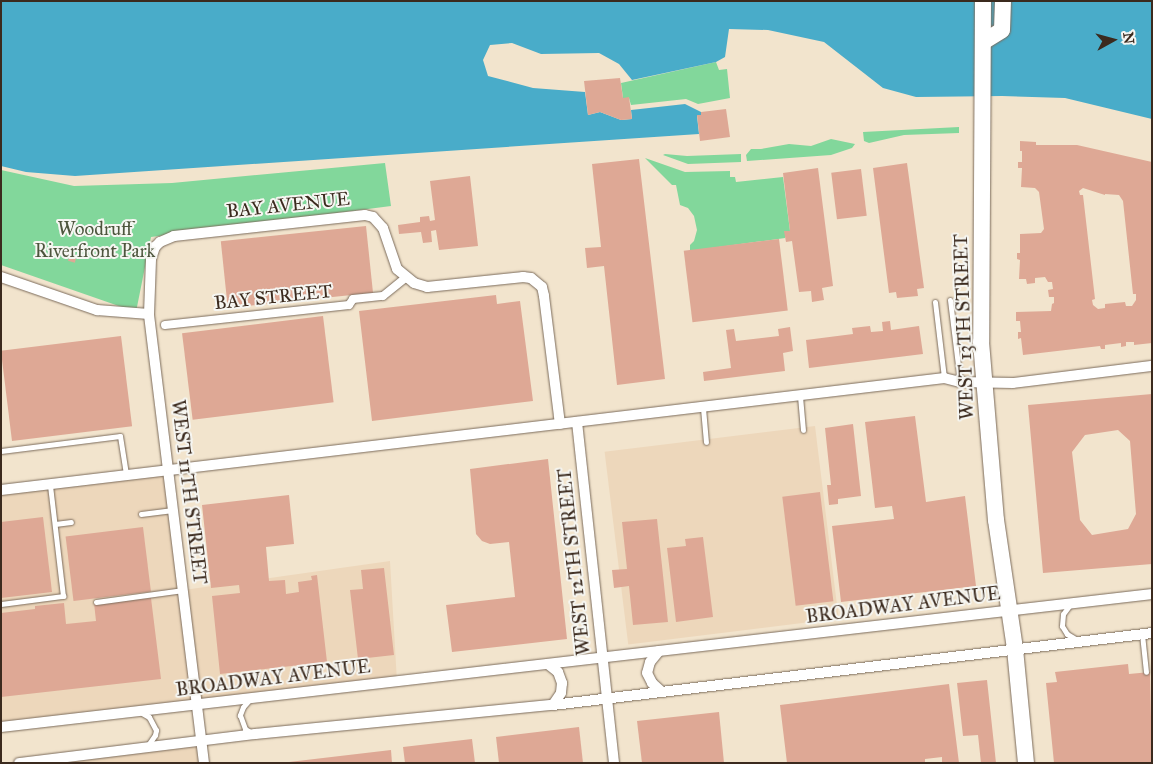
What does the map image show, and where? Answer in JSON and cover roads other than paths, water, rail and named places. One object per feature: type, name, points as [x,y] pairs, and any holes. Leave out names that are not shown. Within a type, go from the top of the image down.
[{"type":"main road","name":"WEST 13TH STREET","points":[[983,1],[981,342],[996,520],[1015,649],[1026,763]]},
{"type":"main road","points":[[983,42],[1002,30],[1003,1]]},
{"type":"street","name":"BAY AVENUE","points":[[155,247],[160,242],[174,236],[365,215],[373,217],[383,228],[391,257],[397,269],[405,278]]},
{"type":"street","name":"WEST 11TH STREET","points":[[155,247],[151,259],[149,314],[204,763]]},
{"type":"street","points":[[1,276],[97,310],[149,314]]},
{"type":"street","points":[[405,278],[427,287],[523,277],[538,282],[544,296],[560,424]]},
{"type":"street","name":"BAY STREET","points":[[166,325],[349,305],[354,299],[383,296],[405,278]]},
{"type":"street","points":[[1,490],[944,378],[960,382],[1013,383],[1152,366]]},
{"type":"street","name":"WEST 12TH STREET","points":[[577,422],[614,763]]},
{"type":"street","name":"BROADWAY AVENUE","points":[[1,727],[1152,594]]},
{"type":"street","points":[[19,763],[255,734],[553,705],[1147,633]]},
{"type":"street","points":[[659,651],[650,662],[647,674],[652,683],[662,692]]},
{"type":"street","points":[[548,664],[558,672],[562,683],[561,693],[553,705]]},
{"type":"lane","points":[[950,300],[960,382]]},
{"type":"lane","points":[[935,302],[944,378]]},
{"type":"lane","points":[[800,396],[803,430]]},
{"type":"lane","points":[[703,408],[706,442]]},
{"type":"lane","points":[[1,451],[120,436],[126,476]]},
{"type":"lane","points":[[1,604],[63,596],[50,485]]},
{"type":"lane","points":[[142,514],[173,510]]},
{"type":"lane","points":[[55,524],[71,522]]},
{"type":"lane","points":[[96,602],[183,590]]},
{"type":"lane","points":[[1074,604],[1066,607],[1062,626],[1070,637],[1086,641]]},
{"type":"lane","points":[[1146,672],[1147,633]]},
{"type":"lane","points":[[251,698],[242,707],[240,715],[245,729],[255,734]]},
{"type":"lane","points":[[139,711],[149,717],[156,730],[152,742],[143,748]]},
{"type":"water","points":[[1,1],[1152,1],[1152,119],[1065,98],[1002,96],[916,97],[883,88],[824,42],[768,30],[729,29],[725,57],[716,62],[632,80],[619,64],[599,53],[541,54],[512,43],[490,45],[483,60],[488,76],[533,88],[585,92],[588,115],[600,112],[621,120],[632,119],[631,110],[685,104],[701,112],[701,115],[697,116],[699,134],[75,176],[26,172],[1,166]]},
{"type":"park label","name":"Woodruff Riverfront Park","points":[[95,240]]}]
